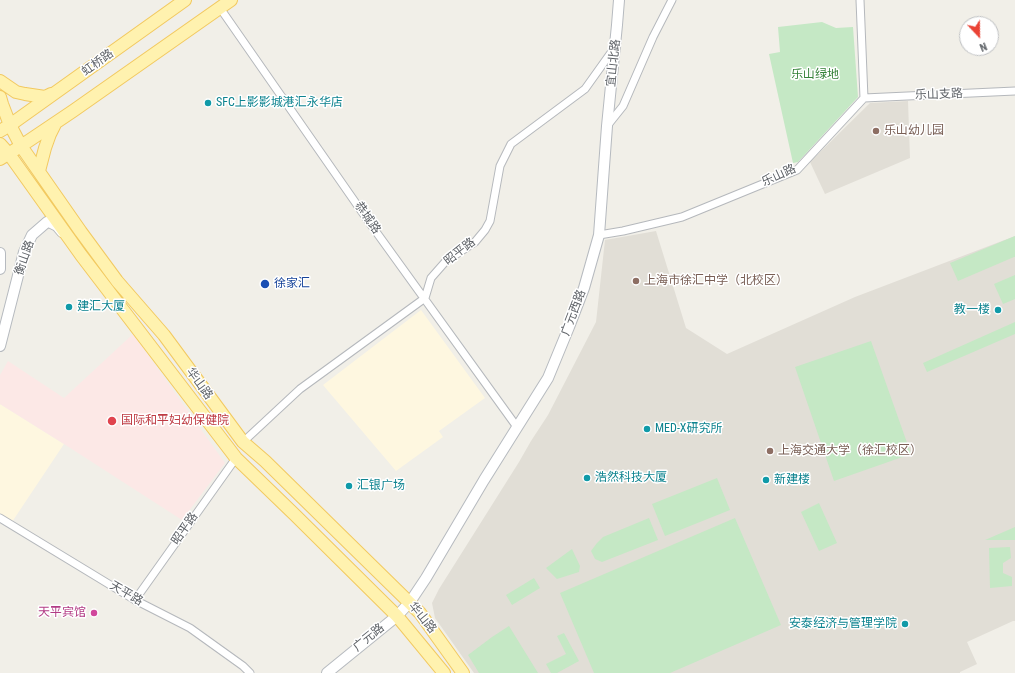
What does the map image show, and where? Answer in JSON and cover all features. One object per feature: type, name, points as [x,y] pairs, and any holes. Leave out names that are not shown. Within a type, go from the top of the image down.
[{"type":"main road","name":"虹桥路","points":[[5,128],[185,0]]},
{"type":"main road","name":"虹桥路","points":[[5,156],[56,123],[231,0]]},
{"type":"main road","points":[[0,81],[16,92],[46,98],[56,92]]},
{"type":"main road","name":"华山路","points":[[0,98],[5,128],[21,146],[116,281],[164,335],[243,442],[270,466],[410,602],[420,613],[462,673]]},
{"type":"main road","name":"虹桥路","points":[[39,171],[44,148],[56,123]]},
{"type":"main road","name":"华山路","points":[[0,144],[5,156],[236,458],[397,616],[444,673]]},
{"type":"street","name":"宜山北路","points":[[607,126],[619,0]]},
{"type":"street","points":[[607,126],[623,106],[653,37],[672,0]]},
{"type":"street","points":[[860,0],[864,98]]},
{"type":"street","name":"恭城路","points":[[220,8],[369,222],[517,427]]},
{"type":"street","name":"昭平路","points":[[425,298],[431,278],[446,262],[475,242],[485,230],[490,221],[500,166],[511,144],[585,89],[615,46]]},
{"type":"street","name":"乐山支路","points":[[864,98],[1015,92]]},
{"type":"street","name":"乐山路","points":[[598,235],[623,231],[682,216],[797,170],[864,98]]},
{"type":"street","name":"广元西路","points":[[410,602],[548,378],[563,342],[584,288],[598,235],[607,126]]},
{"type":"street","name":"衡山路","points":[[0,346],[24,252],[32,235],[46,222],[51,223],[57,226],[81,255]]},
{"type":"street","name":"衡山路","points":[[0,253],[0,269]]},
{"type":"street","points":[[243,442],[300,389],[425,298]]},
{"type":"street","name":"昭平路","points":[[135,600],[236,458]]},
{"type":"street","name":"天平路","points":[[0,518],[135,600],[190,628],[243,666],[250,673]]},
{"type":"street","name":"广元路","points":[[327,673],[397,616],[410,602]]},
{"type":"shaded area","name":"乐山幼儿园","points":[[908,101],[910,158],[825,194],[810,162],[870,103]]},
{"type":"shaded area","name":"上海交通大学（徐汇校区）","points":[[656,231],[686,328],[727,354],[855,297],[1015,236],[1015,621],[967,642],[977,664],[960,673],[474,673],[435,618],[432,603],[439,589],[548,415],[596,322],[605,240]]},
{"type":"shaded area","points":[[421,310],[485,398],[439,431],[443,437],[396,471],[323,385]]},
{"type":"shaded area","name":"国际和平妇幼保健院","points":[[133,334],[225,463],[182,520],[0,404],[0,375],[8,361],[64,398]]},
{"type":"shaded area","points":[[0,404],[64,444],[12,522],[0,515]]},
{"type":"green space","name":"乐山绿地","points":[[822,22],[836,28],[853,27],[858,97],[798,162],[793,163],[769,54],[780,52],[778,27]]},
{"type":"green space","points":[[1015,236],[1015,257],[958,281],[950,263]]},
{"type":"green space","points":[[1015,275],[1015,299],[1003,304],[994,284]]},
{"type":"green space","points":[[1015,322],[1015,334],[927,372],[923,363]]},
{"type":"green space","points":[[871,341],[911,454],[834,481],[795,367]]},
{"type":"green space","points":[[717,478],[730,510],[665,536],[652,504]]},
{"type":"green space","points":[[819,503],[837,543],[819,551],[801,512]]},
{"type":"green space","points":[[649,518],[658,540],[602,562],[595,559],[591,551],[603,537]]},
{"type":"green space","points":[[735,518],[781,625],[670,673],[594,673],[560,593]]},
{"type":"green space","points":[[1015,527],[1015,540],[985,540]]},
{"type":"green space","points":[[1010,547],[1011,558],[1003,563],[1003,573],[1012,577],[1012,586],[990,588],[989,548]]},
{"type":"green space","points":[[572,549],[580,566],[579,572],[557,579],[546,568]]},
{"type":"green space","points":[[534,578],[540,588],[512,605],[506,595]]},
{"type":"green space","points":[[509,626],[538,673],[479,673],[468,655]]},
{"type":"green space","points":[[564,633],[579,661],[557,673],[551,673],[546,664],[566,654],[557,636]]},
{"type":"place","name":"SFC上影影城港汇永华店","points":[[208,103]]},
{"type":"place","name":"乐山幼儿园","points":[[876,131]]},
{"type":"place","name":"上海市徐汇中学（北校区）","points":[[636,281]]},
{"type":"place","name":"徐家汇","points":[[265,284]]},
{"type":"place","name":"建汇大厦","points":[[69,307]]},
{"type":"place","name":"教一楼","points":[[998,310]]},
{"type":"place","name":"国际和平妇幼保健院","points":[[112,421]]},
{"type":"place","name":"MED-X研究所","points":[[647,429]]},
{"type":"place","name":"上海交通大学（徐汇校区）","points":[[770,451]]},
{"type":"place","name":"浩然科技大厦","points":[[587,478]]},
{"type":"place","name":"新建楼","points":[[766,480]]},
{"type":"place","name":"汇银广场","points":[[349,486]]},
{"type":"place","name":"天平宾馆","points":[[94,613]]},
{"type":"place","name":"安泰经济与管理学院","points":[[905,624]]}]
